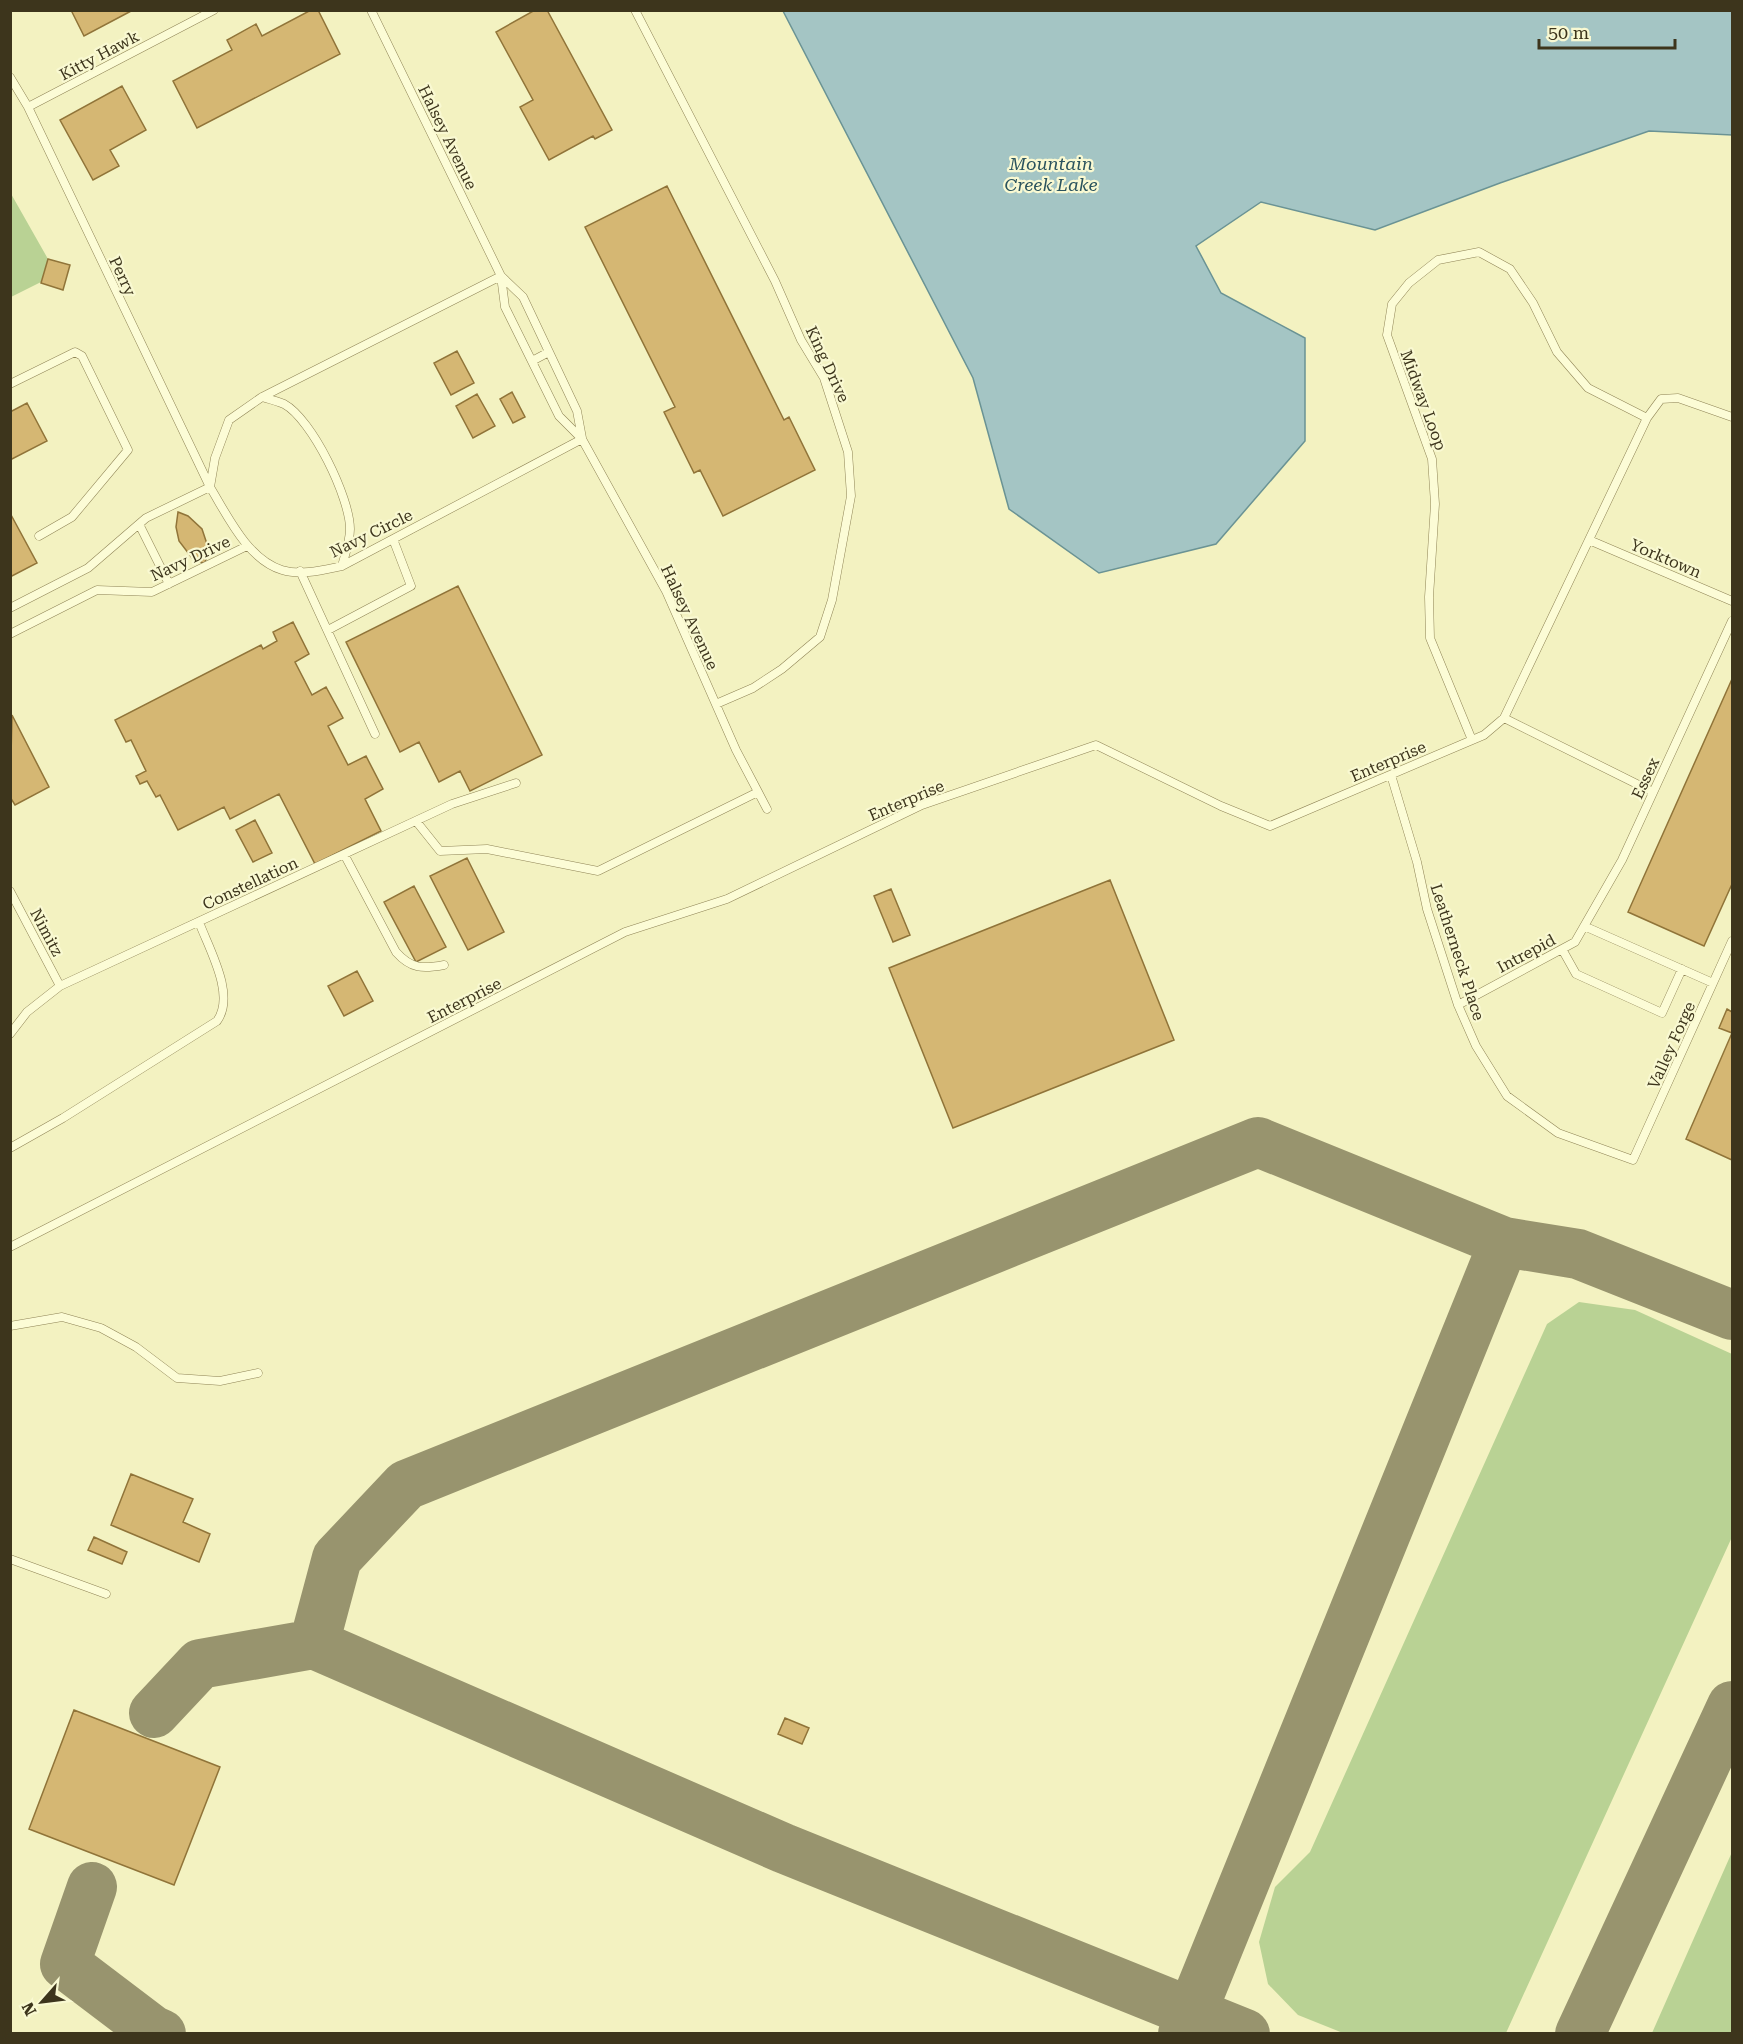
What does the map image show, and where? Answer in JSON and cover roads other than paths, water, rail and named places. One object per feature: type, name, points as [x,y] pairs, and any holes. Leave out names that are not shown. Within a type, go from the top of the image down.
[{"type":"lane","name":"Kitty Hawk","points":[[28,107],[214,10]]},
{"type":"lane","name":"Halsey Avenue","points":[[371,10],[501,276],[505,307],[559,416],[582,440],[666,591],[716,704],[767,809]]},
{"type":"lane","name":"King Drive","points":[[635,10],[824,378],[848,452],[850,496],[832,600],[820,637],[782,669],[753,688],[716,704]]},
{"type":"lane","name":"Perry","points":[[10,77],[28,107],[210,487]]},
{"type":"lane","name":"Midway Loop","points":[[1472,740],[1430,638],[1429,597],[1435,504],[1432,459],[1387,335],[1392,304],[1408,283],[1438,260],[1479,252],[1510,269],[1533,303],[1557,352],[1588,388],[1647,418]]},
{"type":"lane","name":"Halsey Avenue","points":[[501,276],[523,297],[577,411],[582,440]]},
{"type":"lane","points":[[10,608],[88,568],[146,518],[210,487],[215,458],[229,420],[262,397],[501,276]]},
{"type":"lane","points":[[10,384],[75,352],[82,356],[128,450],[72,517],[39,536]]},
{"type":"lane","points":[[532,361],[549,352]]},
{"type":"lane","points":[[262,397],[285,405],[305,424],[324,455],[342,495],[350,529],[342,566]]},
{"type":"lane","name":"Enterprise","points":[[10,1247],[625,932],[727,899],[933,801],[1096,745],[1221,806],[1270,825],[1484,735],[1504,718],[1647,418],[1661,399],[1678,398],[1732,417]]},
{"type":"lane","name":"Navy Circle","points":[[210,487],[247,546],[281,570],[313,572],[342,566],[582,440]]},
{"type":"lane","points":[[139,524],[169,584]]},
{"type":"lane","points":[[328,630],[411,586],[393,539]]},
{"type":"lane","name":"Yorktown","points":[[1588,540],[1732,601]]},
{"type":"lane","name":"Navy Drive","points":[[10,634],[98,590],[152,592],[247,546]]},
{"type":"lane","points":[[300,571],[375,734]]},
{"type":"lane","name":"Essex","points":[[1575,942],[1622,860],[1732,621]]},
{"type":"lane","points":[[1504,718],[1653,792]]},
{"type":"lane","name":"Leatherneck Place","points":[[1391,776],[1417,862],[1427,909],[1458,1005],[1476,1046],[1507,1096],[1558,1133],[1633,1160]]},
{"type":"lane","name":"Constellation","points":[[10,1034],[27,1012],[60,986],[452,804],[516,783]]},
{"type":"lane","points":[[416,821],[440,851],[487,849],[598,871],[758,792]]},
{"type":"lane","points":[[344,854],[396,952],[405,963],[426,968],[444,965]]},
{"type":"lane","name":"Nimitz","points":[[10,891],[60,986]]},
{"type":"lane","points":[[10,1148],[63,1118],[217,1021],[225,1007],[221,984],[199,922]]},
{"type":"lane","points":[[1584,926],[1713,983]]},
{"type":"lane","name":"Valley Forge","points":[[1633,1160],[1732,941]]},
{"type":"lane","name":"Intrepid","points":[[1458,1005],[1575,942]]},
{"type":"lane","points":[[1562,949],[1576,974],[1662,1013],[1682,969]]},
{"type":"lane","points":[[10,1326],[62,1317],[101,1328],[136,1347],[177,1378],[220,1381],[258,1373]]},
{"type":"lane","points":[[10,1559],[106,1594]]},
{"type":"water","name":"Mountain Creek Lake","points":[[783,11],[1732,11],[1732,135],[1649,131],[1375,230],[1261,202],[1196,246],[1221,293],[1305,338],[1305,441],[1216,544],[1099,573],[1009,509],[973,378]]}]
